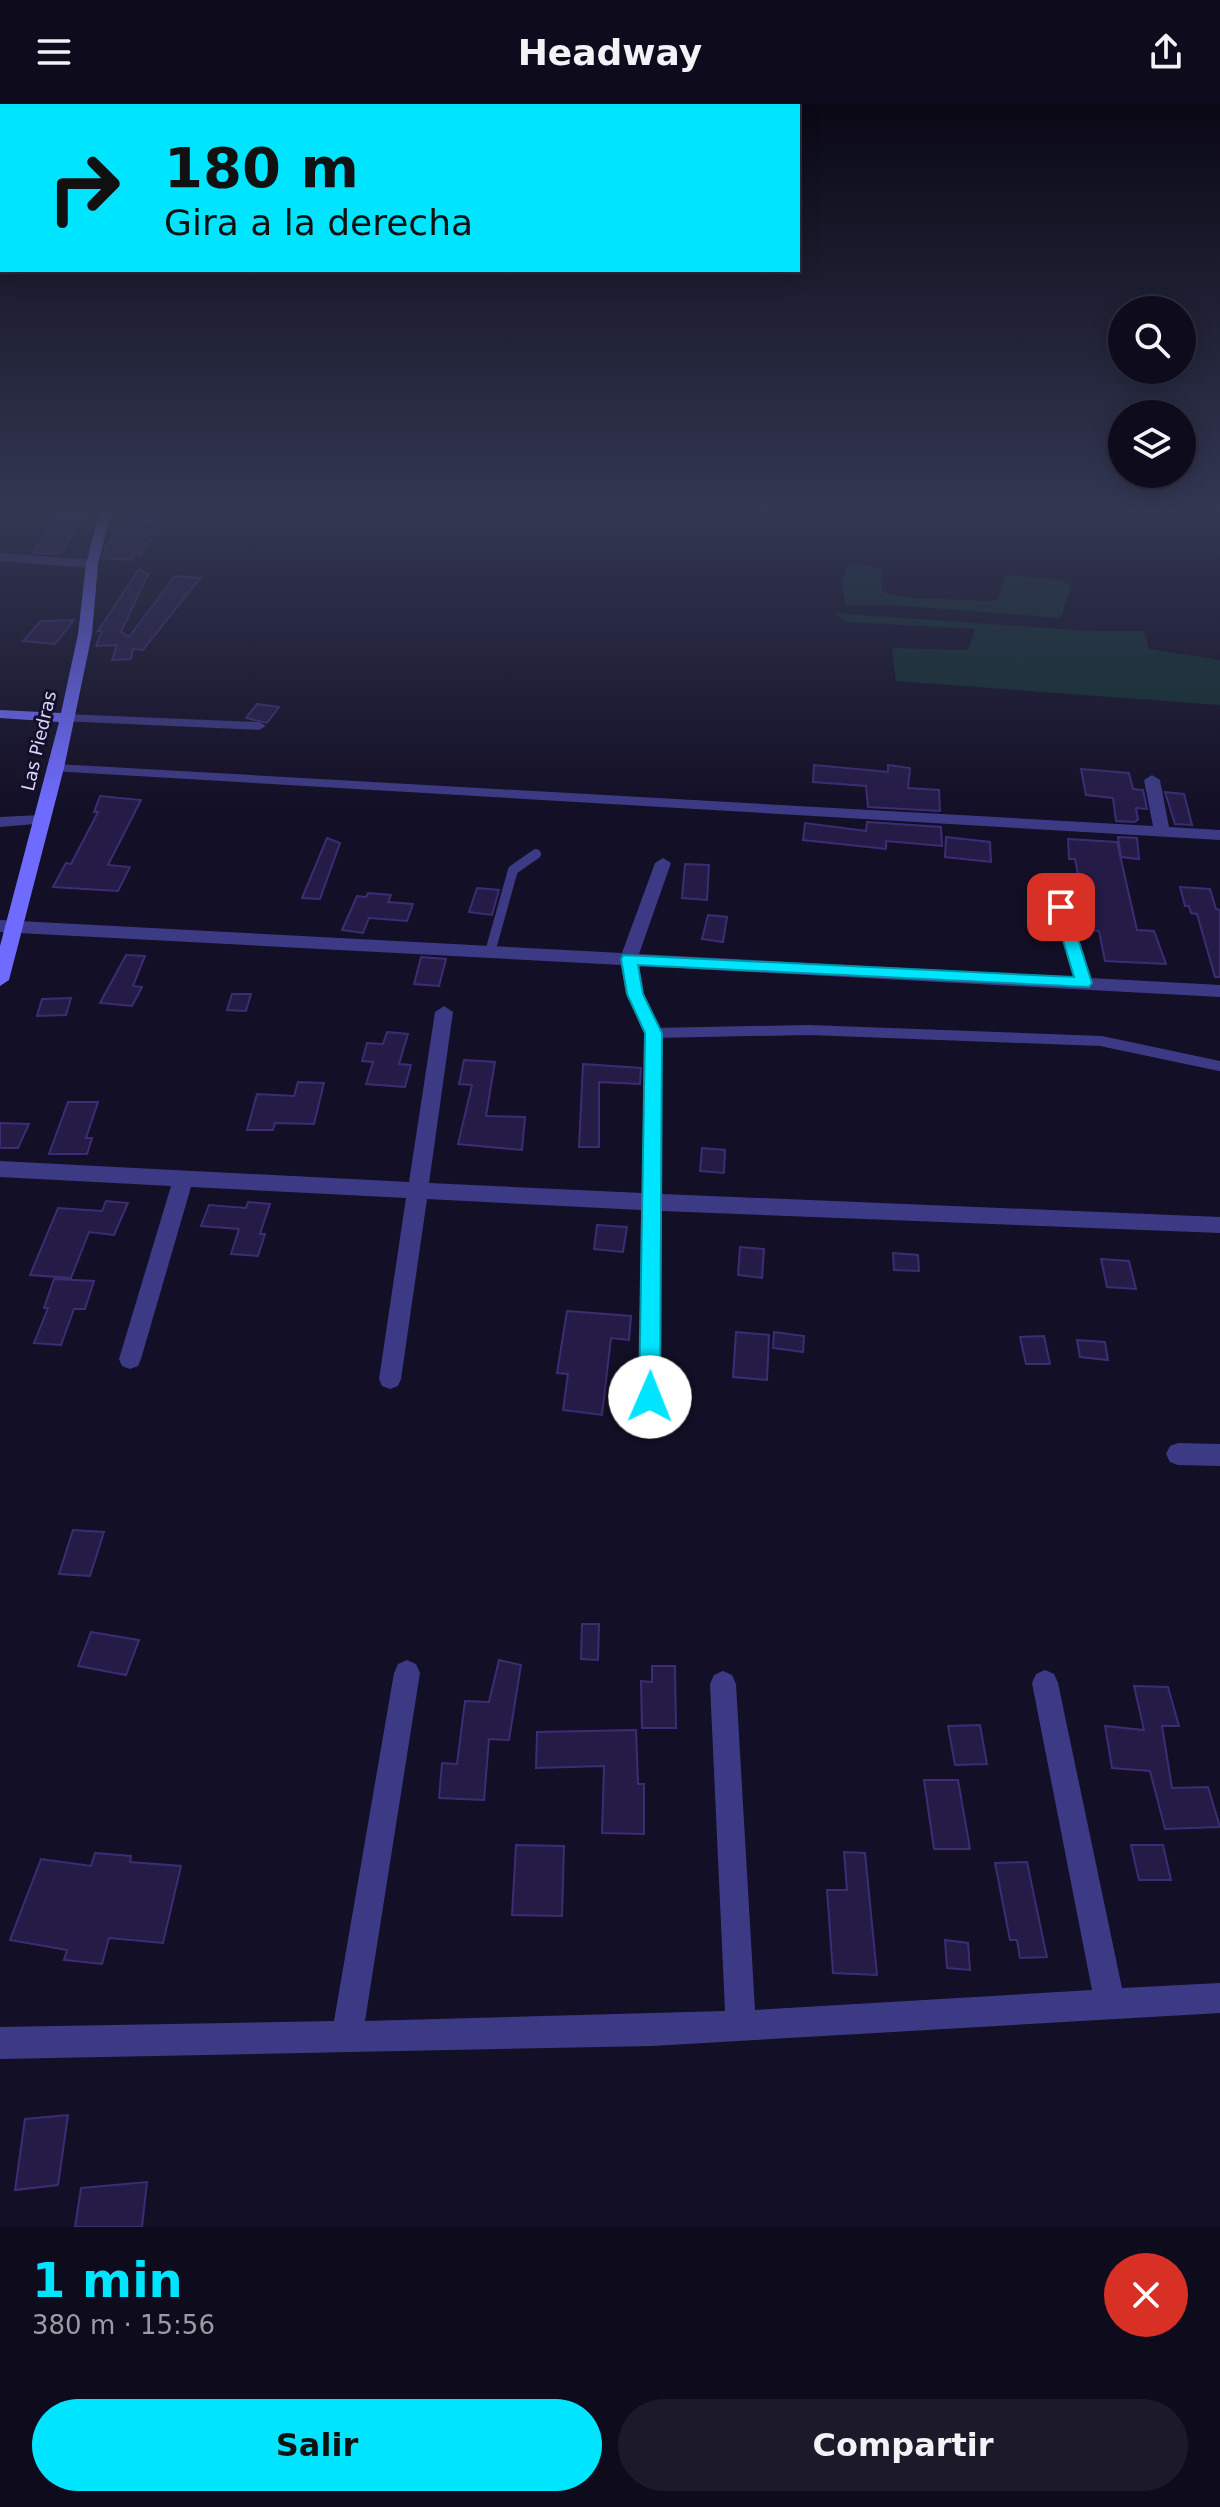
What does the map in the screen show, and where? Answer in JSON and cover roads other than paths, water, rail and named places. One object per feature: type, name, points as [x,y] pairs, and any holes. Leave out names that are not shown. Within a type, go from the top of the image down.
[{"type":"street","name":"Las Piedras","points":[[0,980],[8,927],[57,768],[88,608]]},
{"type":"street","points":[[0,714],[259,726]]},
{"type":"street","points":[[57,768],[1220,835]]},
{"type":"street","points":[[1152,780],[1162,832]]},
{"type":"street","points":[[0,822],[41,820]]},
{"type":"street","points":[[650,1397],[653,1033],[635,994],[629,959],[663,863]]},
{"type":"street","points":[[1061,907],[1084,983]]},
{"type":"street","points":[[8,927],[1220,991]]},
{"type":"street","points":[[390,1379],[444,1012]]},
{"type":"street","points":[[0,1169],[652,1202],[1220,1225]]},
{"type":"street","points":[[130,1359],[183,1178]]},
{"type":"street","points":[[1178,1454],[1220,1455]]},
{"type":"street","points":[[347,2035],[407,1673]]},
{"type":"street","points":[[1045,1683],[1110,2005]]},
{"type":"street","points":[[723,1684],[741,2026]]},
{"type":"street","points":[[0,2043],[652,2031],[1220,1998]]},
{"type":"lane","points":[[490,952],[513,870],[536,854]]},
{"type":"lane","points":[[653,1033],[809,1030],[1101,1041],[1220,1066]]}]
